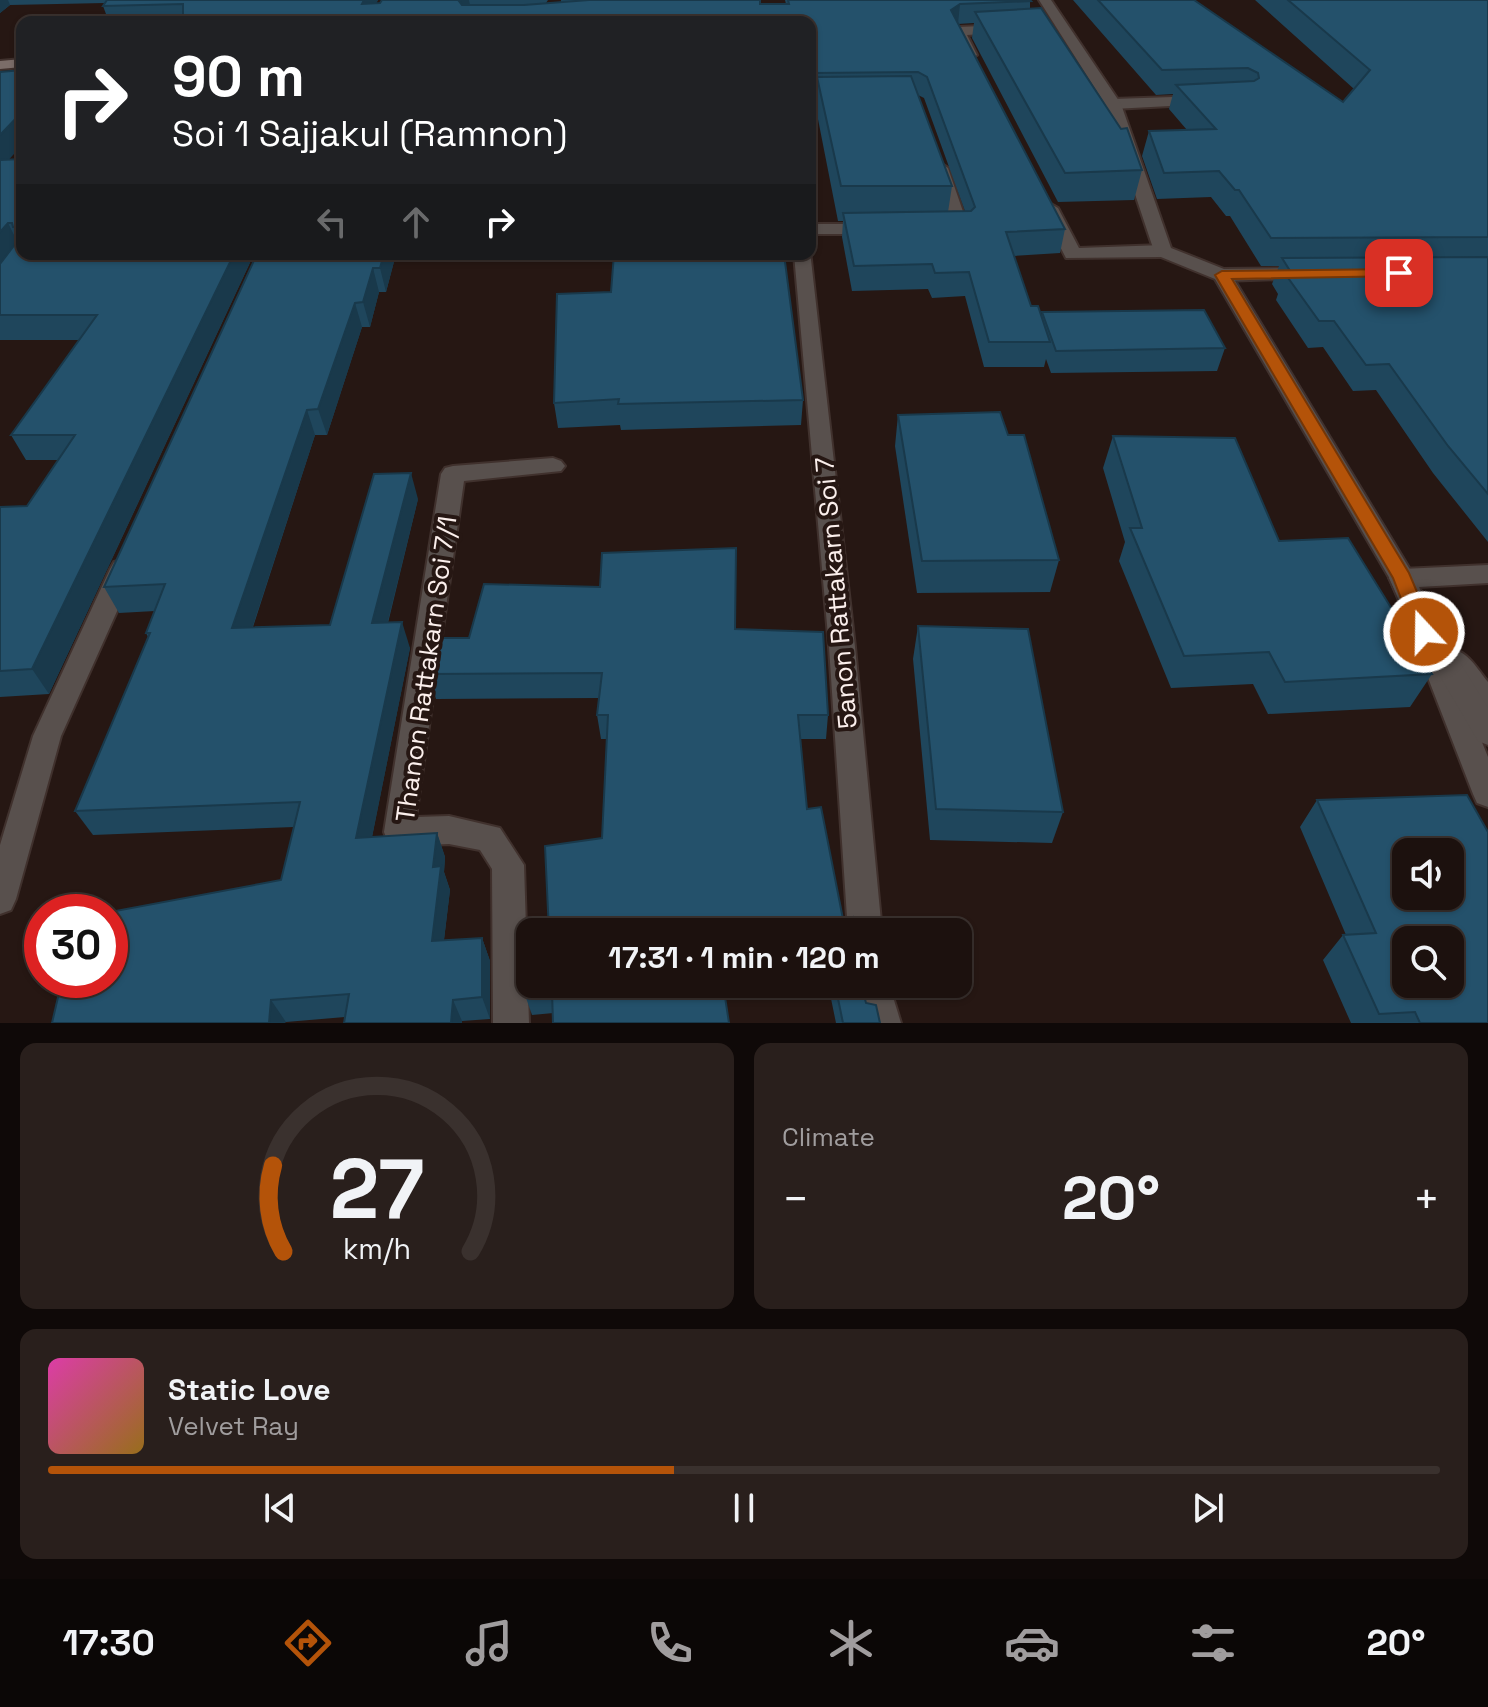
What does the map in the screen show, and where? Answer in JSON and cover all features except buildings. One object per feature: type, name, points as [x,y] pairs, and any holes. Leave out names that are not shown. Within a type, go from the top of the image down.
[{"type":"street","points":[[1045,0],[1053,27],[1113,104],[1163,251]]},
{"type":"street","points":[[979,73],[958,31],[1017,29]]},
{"type":"street","points":[[1113,104],[1227,101]]},
{"type":"street","points":[[1044,198],[1073,254],[1163,251],[1222,275],[1331,274]]},
{"type":"street","name":"5anon Rattakarn Soi 7","points":[[804,260],[842,647],[864,918]]},
{"type":"street","points":[[1222,275],[1402,578],[1420,620],[1488,733]]},
{"type":"street","name":"Thanon Rattakarn Soi 7/1","points":[[511,1023],[508,865],[489,838],[449,830],[399,832],[453,474],[553,466]]},
{"type":"street","points":[[0,899],[47,736],[131,552]]},
{"type":"street","points":[[1402,578],[1488,574]]},
{"type":"street","points":[[1402,578],[1488,794]]},
{"type":"street","points":[[1420,620],[1488,702]]},
{"type":"street","points":[[876,998],[883,1023]]},
{"type":"lane","points":[[933,229],[961,229],[936,158]]},
{"type":"lane","points":[[816,229],[890,229]]},
{"type":"route","points":[[1399,273],[1222,275],[1402,578],[1424,632]]}]
